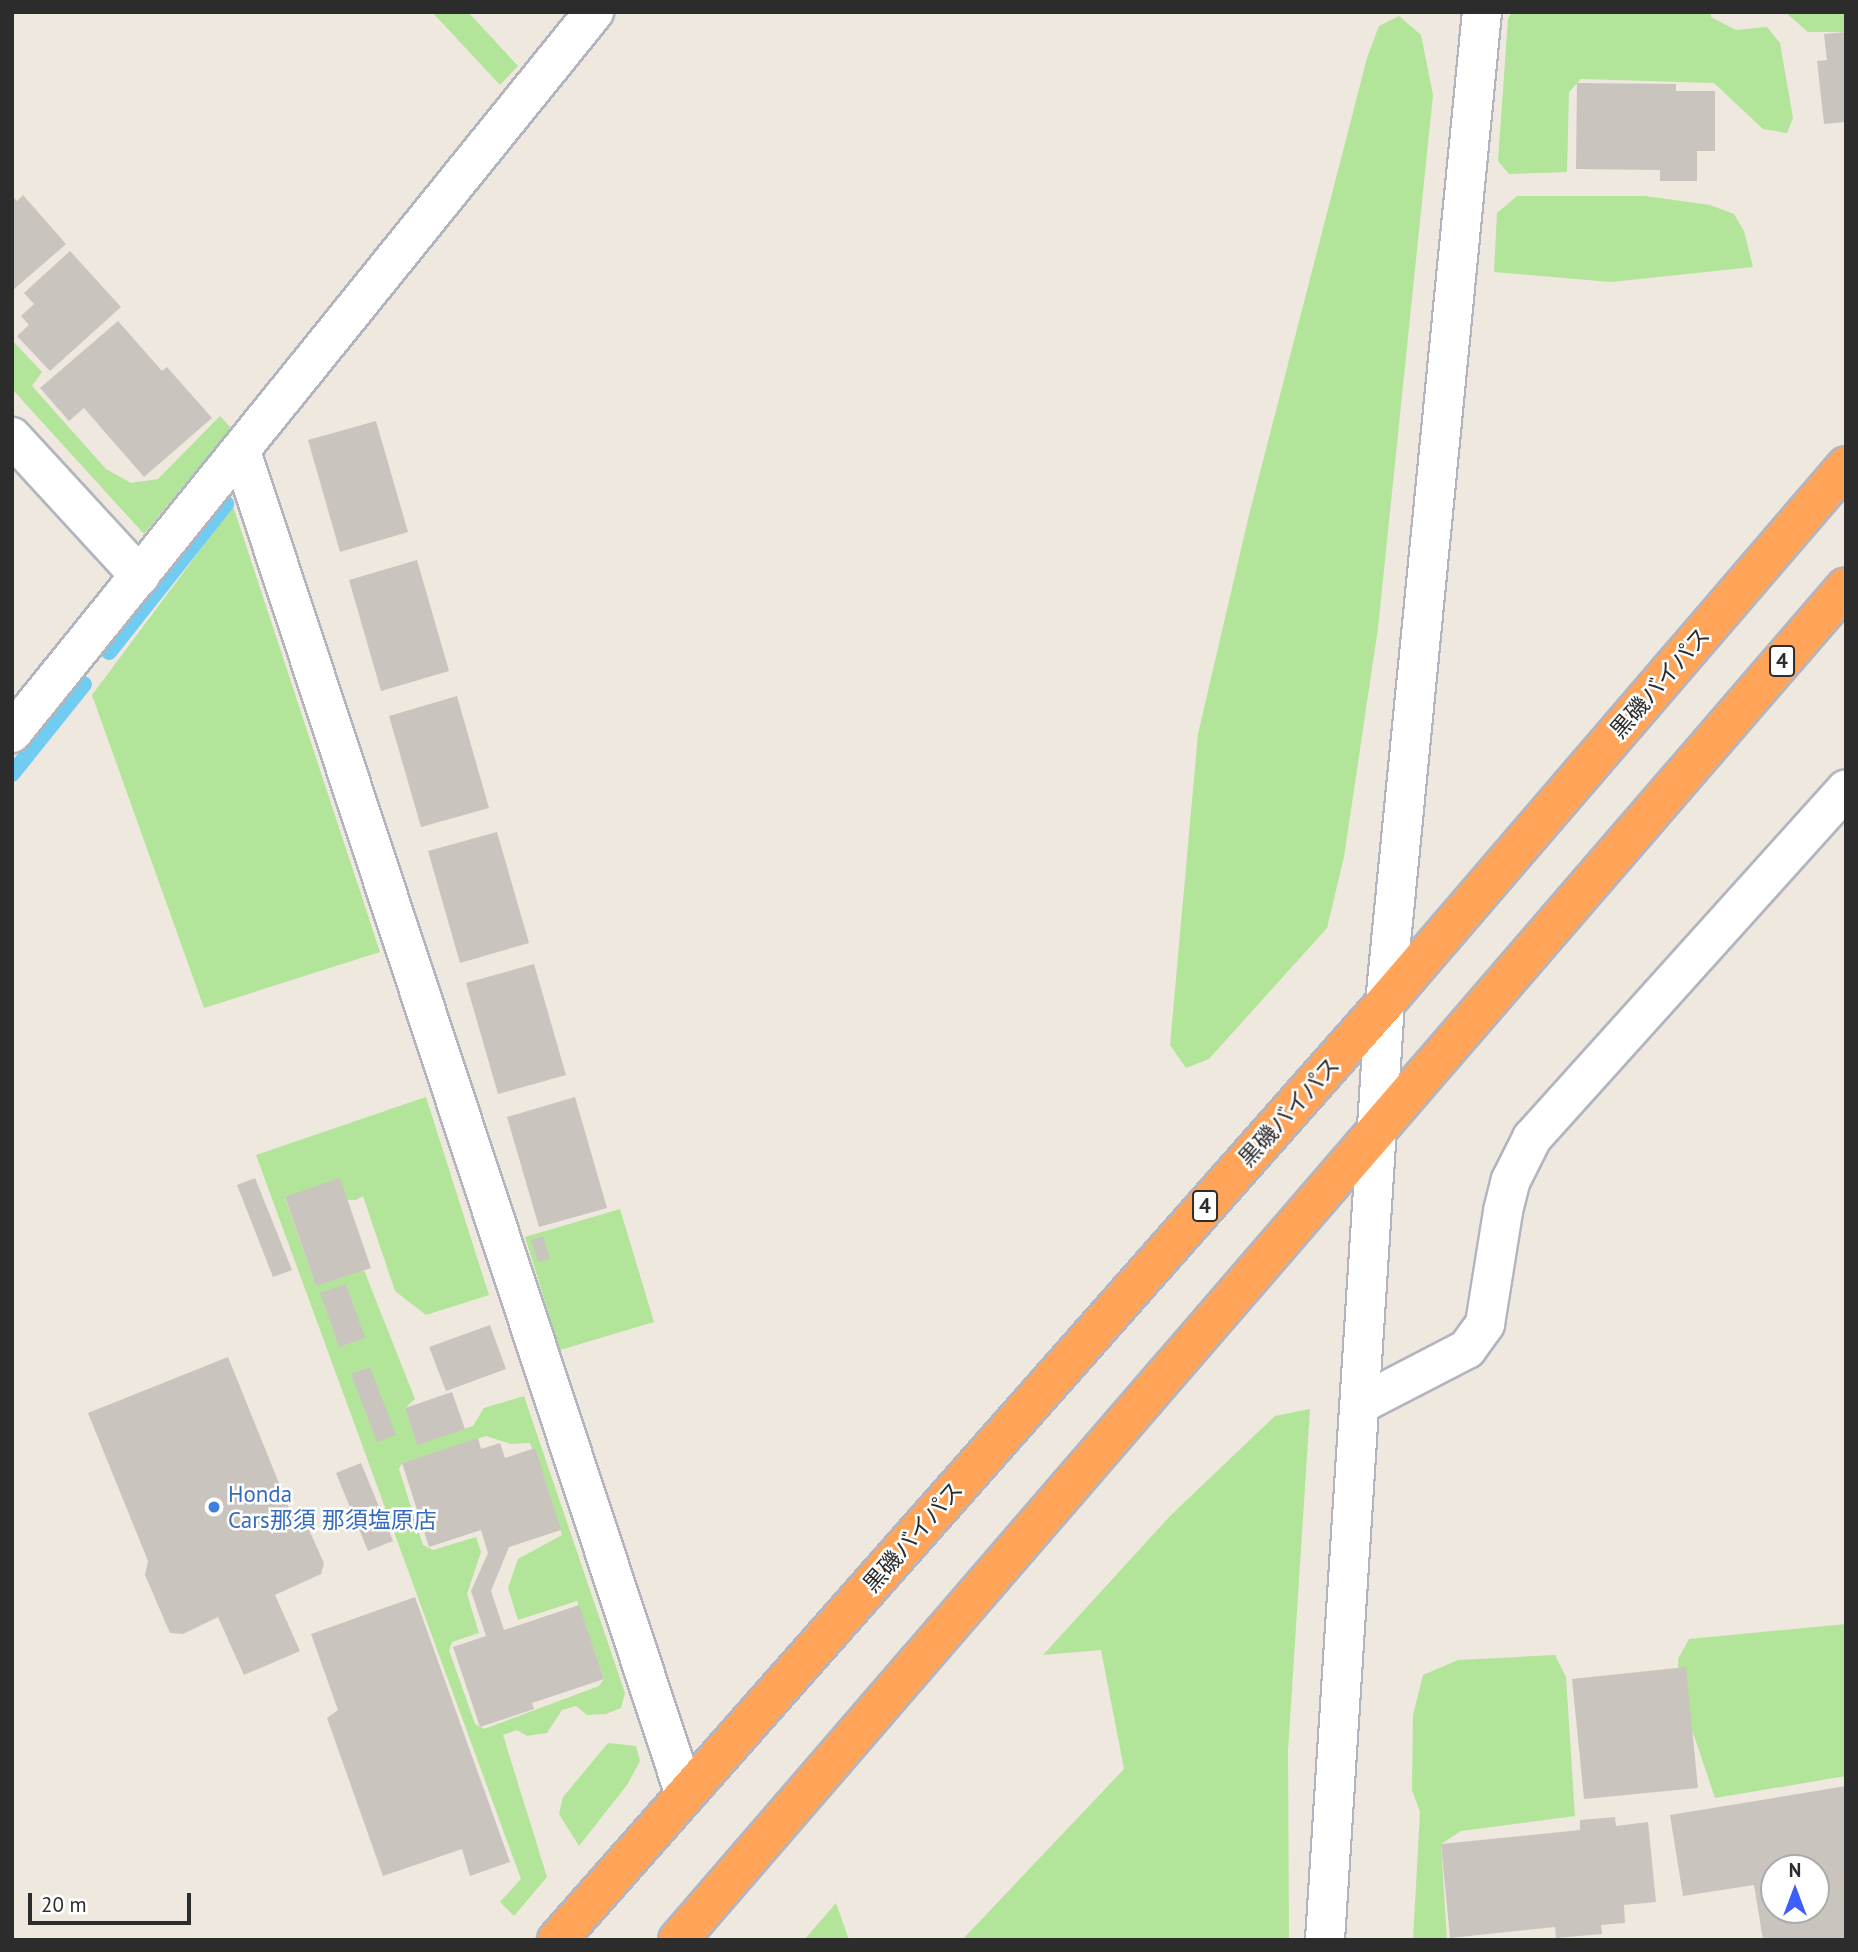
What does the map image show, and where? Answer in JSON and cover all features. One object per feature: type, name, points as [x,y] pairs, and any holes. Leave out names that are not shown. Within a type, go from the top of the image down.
[{"type":"highway","name":"黒磯バイパス","points":[[557,1940],[1385,1003],[1846,466]]},
{"type":"highway","name":"4","points":[[678,1940],[1846,587]]},
{"type":"highway","name":"4","points":[[1719,734],[1846,622]]},
{"type":"street","points":[[12,733],[594,12]]},
{"type":"street","points":[[1325,1940],[1385,1003],[1482,12]]},
{"type":"street","points":[[12,436],[141,576]]},
{"type":"street","points":[[241,451],[685,1795]]},
{"type":"street","points":[[1359,1405],[1467,1349],[1485,1324],[1506,1200],[1532,1138],[1846,789]]},
{"type":"green space","points":[[432,12],[468,12],[518,66],[500,85]]},
{"type":"green space","points":[[1512,12],[1711,12],[1711,17],[1736,30],[1767,27],[1780,43],[1793,118],[1787,133],[1763,129],[1714,83],[1581,79],[1569,92],[1567,172],[1509,174],[1498,161],[1508,19]]},
{"type":"green space","points":[[1785,12],[1846,12],[1846,32],[1808,32]]},
{"type":"green space","points":[[1399,16],[1421,35],[1433,95],[1378,628],[1344,857],[1327,928],[1209,1059],[1186,1068],[1170,1045],[1198,734],[1249,515],[1367,58],[1379,26]]},
{"type":"green space","points":[[1517,196],[1645,196],[1710,205],[1734,214],[1744,231],[1753,267],[1611,282],[1494,272],[1497,213]]},
{"type":"green space","points":[[12,340],[42,372],[32,386],[106,469],[131,483],[158,479],[220,416],[231,428],[144,534],[12,389]]},
{"type":"green space","points":[[233,506],[380,952],[204,1008],[92,695]]},
{"type":"green space","points":[[426,1097],[489,1295],[426,1315],[395,1291],[363,1196],[356,1200],[285,1198],[316,1286],[364,1270],[415,1399],[405,1408],[417,1444],[473,1426],[484,1408],[524,1396],[625,1693],[621,1708],[606,1714],[587,1715],[576,1706],[562,1710],[547,1733],[527,1736],[517,1730],[503,1735],[547,1877],[514,1916],[500,1902],[521,1879],[256,1155]],"holes":[[[486,1436],[511,1444],[530,1443],[562,1535],[518,1559],[508,1588],[518,1620],[577,1601],[604,1679],[599,1686],[484,1729],[475,1724],[449,1650],[452,1642],[479,1633],[467,1594],[481,1552],[476,1537],[433,1550],[423,1545],[399,1469],[402,1463]]]},
{"type":"green space","points":[[620,1209],[654,1322],[560,1350],[525,1237]]},
{"type":"green space","points":[[1310,1409],[1288,1751],[1289,1940],[962,1940],[1124,1769],[1101,1650],[1043,1655],[1171,1515],[1275,1416]]},
{"type":"green space","points":[[1846,1624],[1846,1776],[1715,1798],[1679,1691],[1678,1659],[1689,1639]]},
{"type":"green space","points":[[1555,1655],[1566,1677],[1575,1816],[1461,1831],[1441,1844],[1447,1940],[1413,1940],[1420,1812],[1412,1790],[1413,1715],[1423,1675],[1458,1660]]},
{"type":"green space","points":[[608,1743],[636,1746],[640,1761],[627,1785],[579,1846],[559,1814],[563,1797]]},
{"type":"green space","points":[[836,1903],[849,1940],[804,1940]]},
{"type":"building","points":[[1846,32],[1846,122],[1824,124],[1817,61],[1827,60],[1824,34]]},
{"type":"building","points":[[1577,83],[1676,84],[1676,91],[1715,91],[1715,151],[1697,151],[1697,181],[1660,181],[1660,170],[1576,169]]},
{"type":"building","points":[[23,195],[66,244],[12,291],[12,196],[17,201]]},
{"type":"building","points":[[70,251],[121,307],[50,371],[17,336],[29,325],[21,316],[34,304],[24,293]]},
{"type":"building","points":[[118,321],[162,371],[167,367],[212,418],[144,477],[84,408],[69,421],[40,388]]},
{"type":"building","points":[[376,421],[408,532],[340,552],[308,440]]},
{"type":"building","points":[[417,560],[449,671],[381,691],[349,580]]},
{"type":"building","points":[[457,696],[489,808],[421,827],[389,716]]},
{"type":"building","points":[[497,832],[529,943],[460,963],[428,851]]},
{"type":"building","points":[[534,964],[566,1075],[498,1094],[466,983]]},
{"type":"building","points":[[575,1097],[607,1208],[539,1227],[507,1117]]},
{"type":"building","points":[[255,1178],[292,1270],[273,1277],[237,1185]]},
{"type":"building","points":[[340,1178],[371,1268],[316,1286],[285,1197]]},
{"type":"building","points":[[543,1236],[550,1259],[538,1262],[531,1240]]},
{"type":"building","points":[[346,1284],[365,1338],[339,1347],[320,1293]]},
{"type":"building","points":[[490,1325],[506,1369],[446,1391],[429,1347]]},
{"type":"building","points":[[228,1357],[289,1508],[300,1510],[324,1563],[321,1574],[275,1595],[300,1651],[244,1675],[218,1617],[183,1634],[170,1633],[145,1575],[148,1561],[88,1413]]},
{"type":"building","points":[[370,1367],[396,1435],[377,1442],[351,1374]]},
{"type":"building","points":[[452,1392],[465,1429],[417,1445],[405,1408]]},
{"type":"building","points":[[478,1438],[481,1449],[500,1443],[505,1458],[535,1448],[561,1530],[509,1547],[491,1591],[504,1630],[579,1605],[604,1679],[532,1703],[534,1709],[480,1727],[453,1647],[486,1636],[471,1591],[488,1553],[481,1530],[429,1547],[402,1463]]},
{"type":"building","points":[[361,1463],[393,1541],[368,1551],[336,1473]]},
{"type":"building","points":[[415,1597],[510,1862],[470,1876],[462,1849],[383,1876],[327,1718],[338,1710],[311,1634]]},
{"type":"building","points":[[1686,1667],[1698,1788],[1584,1799],[1572,1679]]},
{"type":"building","points":[[1846,1786],[1846,1940],[1763,1940],[1760,1924],[1830,1924],[1830,1854],[1760,1854],[1760,1922],[1754,1885],[1683,1896],[1670,1815]]},
{"type":"building","points":[[1615,1817],[1616,1826],[1648,1822],[1656,1902],[1624,1905],[1625,1923],[1601,1925],[1602,1934],[1556,1938],[1555,1927],[1450,1938],[1441,1844],[1580,1830],[1580,1820]]},
{"type":"waterway","points":[[109,652],[226,504]]},
{"type":"waterway","points":[[12,774],[84,684]]},
{"type":"place","name":"Honda Cars那須 那須塩原店","points":[[214,1507]]}]
